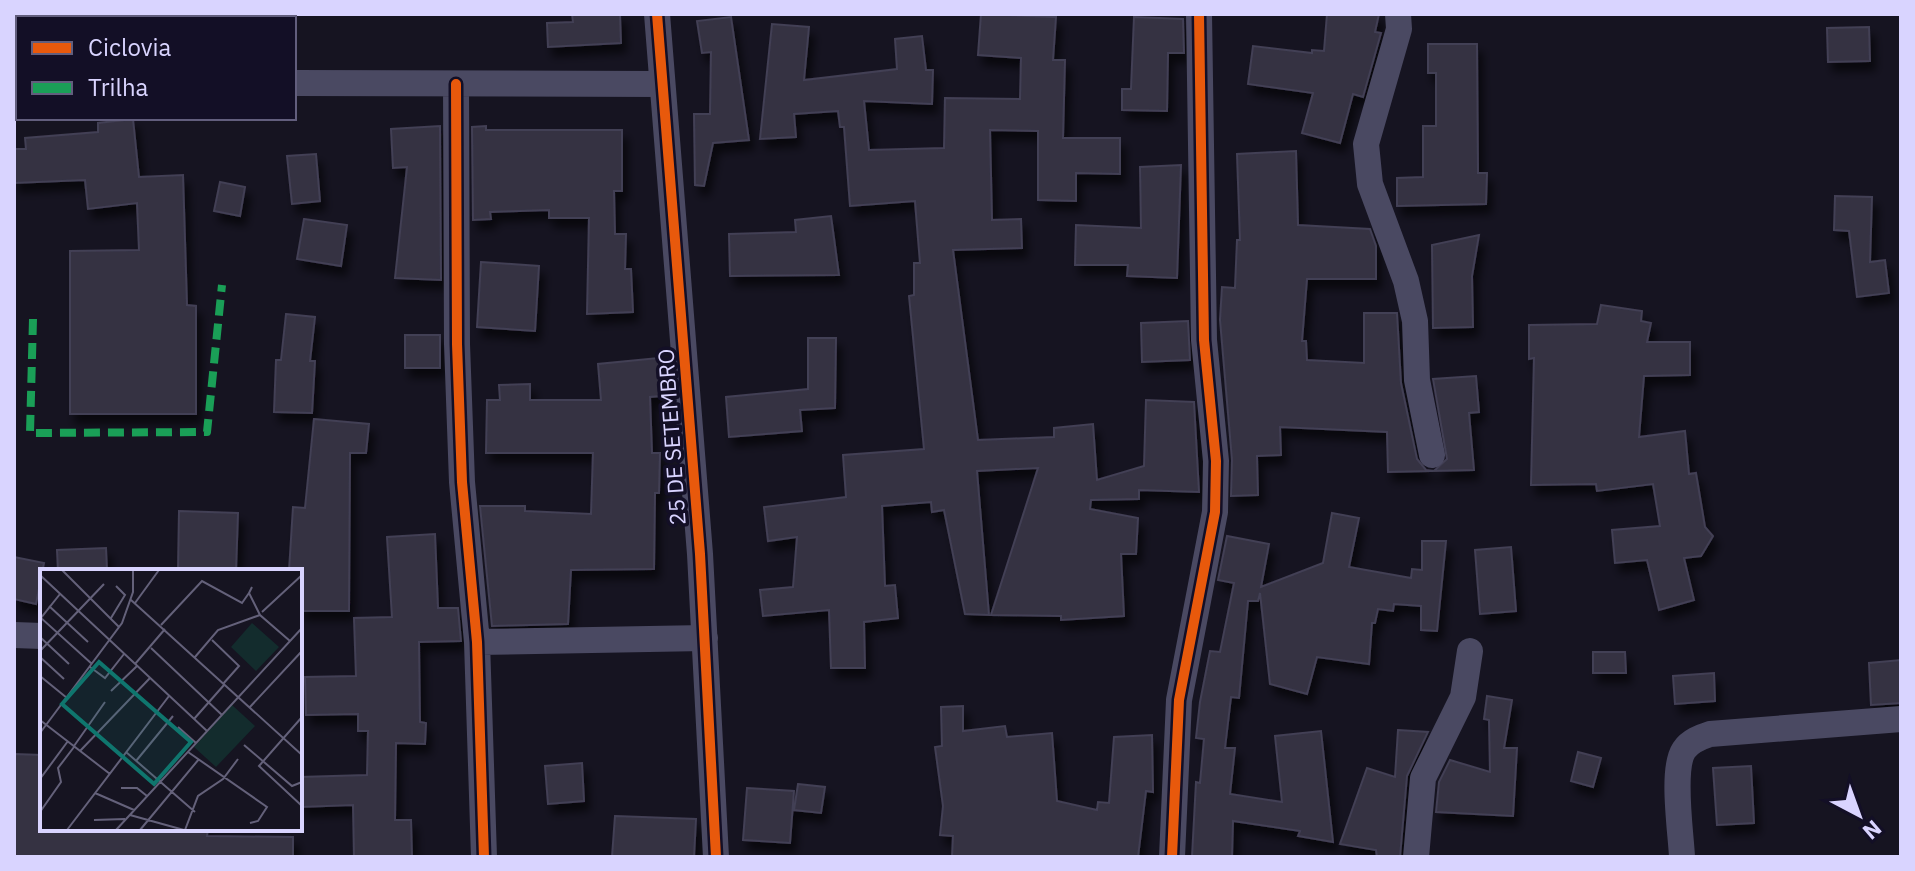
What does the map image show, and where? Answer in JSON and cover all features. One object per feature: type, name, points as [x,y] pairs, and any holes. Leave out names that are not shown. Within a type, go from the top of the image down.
[{"type":"street","name":"25 DE SETEMBRO","points":[[657,14],[705,638],[716,857]]},
{"type":"street","points":[[1172,857],[1179,700],[1215,512],[1216,461],[1204,340],[1199,14]]},
{"type":"street","points":[[1398,14],[1399,29],[1366,144],[1370,184],[1406,281],[1415,321],[1417,380],[1432,455]]},
{"type":"street","points":[[296,83],[662,84]]},
{"type":"street","points":[[456,84],[457,344],[462,482],[477,642],[484,857]]},
{"type":"street","points":[[14,635],[40,636]]},
{"type":"street","points":[[477,642],[705,638]]},
{"type":"street","points":[[1416,857],[1423,778],[1463,697],[1470,651]]},
{"type":"street","points":[[1682,857],[1678,768],[1683,750],[1696,739],[1710,734],[1901,719]]},
{"type":"building","points":[[572,14],[620,14],[621,43],[548,47],[547,23],[573,22]]},
{"type":"building","points":[[981,14],[1056,17],[1053,60],[1065,60],[1063,138],[1120,138],[1120,174],[1076,173],[1076,201],[1038,200],[1038,131],[990,130],[992,220],[1021,219],[1022,248],[953,250],[978,440],[1054,437],[1054,428],[1093,424],[1097,480],[1144,466],[1146,400],[1194,402],[1199,492],[1139,490],[1139,499],[1091,500],[1090,509],[1138,518],[1136,554],[1121,554],[1124,616],[1061,620],[1061,616],[991,615],[1038,468],[977,471],[989,615],[965,614],[944,510],[932,512],[931,502],[882,506],[885,586],[895,585],[898,618],[864,622],[865,668],[831,668],[829,610],[763,616],[760,590],[793,587],[797,537],[768,541],[764,507],[846,497],[843,455],[924,449],[909,296],[914,295],[914,263],[920,263],[915,201],[850,206],[844,127],[840,127],[838,111],[794,114],[796,137],[760,139],[772,24],[809,27],[804,80],[897,69],[895,39],[922,36],[926,70],[933,70],[932,104],[864,101],[869,150],[944,148],[945,98],[1020,99],[1021,58],[978,55]]},
{"type":"building","points":[[1327,14],[1379,14],[1375,32],[1381,33],[1363,97],[1353,94],[1340,143],[1302,133],[1313,93],[1248,84],[1253,46],[1312,53],[1312,50],[1324,51]]},
{"type":"building","points":[[731,17],[749,140],[713,143],[704,186],[695,185],[694,114],[710,114],[711,52],[702,53],[697,21]]},
{"type":"building","points":[[1134,17],[1183,19],[1184,53],[1168,53],[1167,111],[1122,110],[1122,89],[1131,89]]},
{"type":"building","points":[[1869,27],[1870,61],[1828,62],[1827,28]]},
{"type":"building","points":[[1428,44],[1477,44],[1478,173],[1487,173],[1486,204],[1397,206],[1397,178],[1423,177],[1423,126],[1436,126],[1436,73],[1428,73]]},
{"type":"building","points":[[133,120],[139,177],[183,175],[187,305],[196,306],[196,414],[70,414],[70,251],[139,250],[137,203],[88,209],[85,180],[14,183],[14,149],[26,149],[25,138],[98,132],[98,123]]},
{"type":"building","points":[[440,126],[441,280],[395,278],[407,167],[393,168],[391,129]]},
{"type":"building","points":[[486,126],[486,130],[622,130],[622,191],[614,191],[615,234],[626,234],[625,269],[631,269],[633,312],[587,314],[589,218],[549,218],[549,210],[490,212],[491,219],[473,220],[472,127]]},
{"type":"building","points":[[1296,151],[1298,225],[1370,229],[1376,246],[1376,279],[1307,279],[1302,341],[1306,341],[1307,360],[1364,363],[1364,313],[1397,313],[1401,383],[1417,459],[1426,470],[1434,471],[1388,472],[1387,432],[1280,427],[1281,455],[1257,456],[1258,495],[1231,496],[1232,460],[1220,320],[1222,287],[1235,288],[1237,240],[1240,240],[1237,154]]},
{"type":"building","points":[[316,154],[320,201],[292,204],[287,156]]},
{"type":"building","points":[[1181,165],[1177,278],[1127,276],[1128,265],[1075,265],[1076,225],[1141,228],[1140,167]]},
{"type":"building","points":[[220,182],[245,187],[240,216],[214,211]]},
{"type":"building","points":[[1835,196],[1872,197],[1870,262],[1885,260],[1889,293],[1857,297],[1849,231],[1834,230]]},
{"type":"building","points":[[831,216],[839,275],[730,276],[729,234],[796,232],[795,220]]},
{"type":"building","points":[[304,219],[347,225],[341,266],[297,259]]},
{"type":"building","points":[[1479,235],[1472,276],[1473,327],[1433,328],[1432,245]]},
{"type":"building","points":[[481,262],[539,266],[535,331],[477,327]]},
{"type":"building","points":[[1601,305],[1642,311],[1641,321],[1651,323],[1647,342],[1690,342],[1690,375],[1644,376],[1639,437],[1685,431],[1689,474],[1696,473],[1705,527],[1713,536],[1701,556],[1684,558],[1694,600],[1659,610],[1647,560],[1615,563],[1612,530],[1660,526],[1653,484],[1597,491],[1596,484],[1531,485],[1534,358],[1529,359],[1529,325],[1597,324]]},
{"type":"building","points":[[286,314],[315,317],[310,361],[315,361],[312,413],[274,412],[276,360],[281,360]]},
{"type":"building","points":[[1188,321],[1190,360],[1142,362],[1141,323]]},
{"type":"building","points":[[405,335],[440,335],[440,368],[405,368]]},
{"type":"building","points":[[808,338],[836,338],[835,408],[800,410],[802,431],[729,437],[726,397],[808,389]]},
{"type":"building","points":[[658,358],[661,396],[650,397],[652,453],[660,453],[659,493],[655,493],[654,569],[571,570],[568,624],[492,626],[480,506],[525,506],[525,511],[591,514],[593,453],[486,453],[487,400],[500,400],[499,385],[530,384],[530,400],[601,400],[598,364]]},
{"type":"building","points":[[1476,376],[1479,412],[1469,413],[1474,470],[1434,471],[1447,459],[1433,379]]},
{"type":"building","points":[[314,419],[369,424],[366,453],[350,453],[349,611],[302,611],[302,569],[289,569],[293,507],[305,508]]},
{"type":"building","points":[[179,511],[238,513],[236,569],[178,569]]},
{"type":"building","points":[[1332,513],[1359,518],[1349,567],[1411,578],[1412,569],[1422,570],[1422,541],[1446,541],[1437,631],[1421,630],[1421,606],[1394,604],[1393,611],[1378,609],[1375,623],[1372,623],[1369,664],[1317,657],[1307,694],[1270,684],[1260,593],[1258,601],[1248,601],[1239,698],[1231,697],[1225,748],[1235,748],[1230,794],[1282,802],[1275,736],[1321,731],[1333,842],[1298,836],[1300,831],[1233,821],[1232,857],[1192,857],[1196,782],[1200,783],[1204,739],[1196,738],[1200,702],[1210,651],[1220,652],[1234,583],[1218,580],[1227,536],[1269,544],[1261,587],[1323,563]]},
{"type":"building","points":[[435,534],[438,608],[458,608],[461,641],[419,642],[420,722],[426,723],[425,744],[396,743],[395,820],[411,820],[412,857],[354,857],[353,805],[302,807],[302,777],[367,775],[368,731],[358,731],[358,714],[306,715],[305,677],[356,676],[354,618],[392,617],[387,537]]},
{"type":"building","points":[[1511,547],[1516,611],[1480,614],[1475,550]]},
{"type":"building","points":[[106,548],[107,569],[58,569],[57,550]]},
{"type":"building","points":[[14,557],[44,563],[40,569],[36,604],[14,599]]},
{"type":"building","points":[[1593,652],[1625,652],[1626,673],[1593,673]]},
{"type":"building","points":[[1901,660],[1901,703],[1871,705],[1869,663]]},
{"type":"building","points":[[1714,673],[1715,701],[1675,704],[1673,676]]},
{"type":"building","points":[[1487,696],[1512,700],[1504,748],[1517,748],[1513,816],[1436,812],[1439,782],[1450,760],[1490,772],[1489,720],[1484,719]]},
{"type":"building","points":[[963,706],[963,731],[1005,726],[1007,737],[1052,733],[1057,801],[1097,810],[1098,802],[1109,803],[1114,737],[1152,735],[1153,792],[1146,791],[1138,857],[952,857],[953,836],[940,835],[943,806],[935,747],[942,746],[941,707]]},
{"type":"building","points":[[1398,730],[1428,732],[1407,776],[1400,857],[1377,857],[1376,850],[1340,844],[1367,768],[1395,777]]},
{"type":"building","points":[[1578,752],[1601,758],[1593,787],[1571,781]]},
{"type":"building","points":[[14,754],[40,755],[40,831],[208,831],[207,836],[293,837],[293,857],[14,857]]},
{"type":"building","points":[[582,763],[584,801],[548,804],[545,766]]},
{"type":"building","points":[[1751,766],[1754,823],[1717,825],[1713,768]]},
{"type":"building","points":[[798,784],[825,787],[821,813],[794,810]]},
{"type":"building","points":[[747,788],[794,791],[790,843],[743,840]]},
{"type":"building","points":[[615,816],[696,819],[694,857],[612,857]]},
{"type":"marked path","points":[[33,319],[30,433],[207,432],[222,285]]},
{"type":"cycle path","points":[[657,14],[700,554],[716,857]]},
{"type":"cycle path","points":[[1172,857],[1179,700],[1215,512],[1216,461],[1204,340],[1199,14]]},
{"type":"cycle path","points":[[456,84],[457,344],[462,482],[477,642],[484,857]]}]
